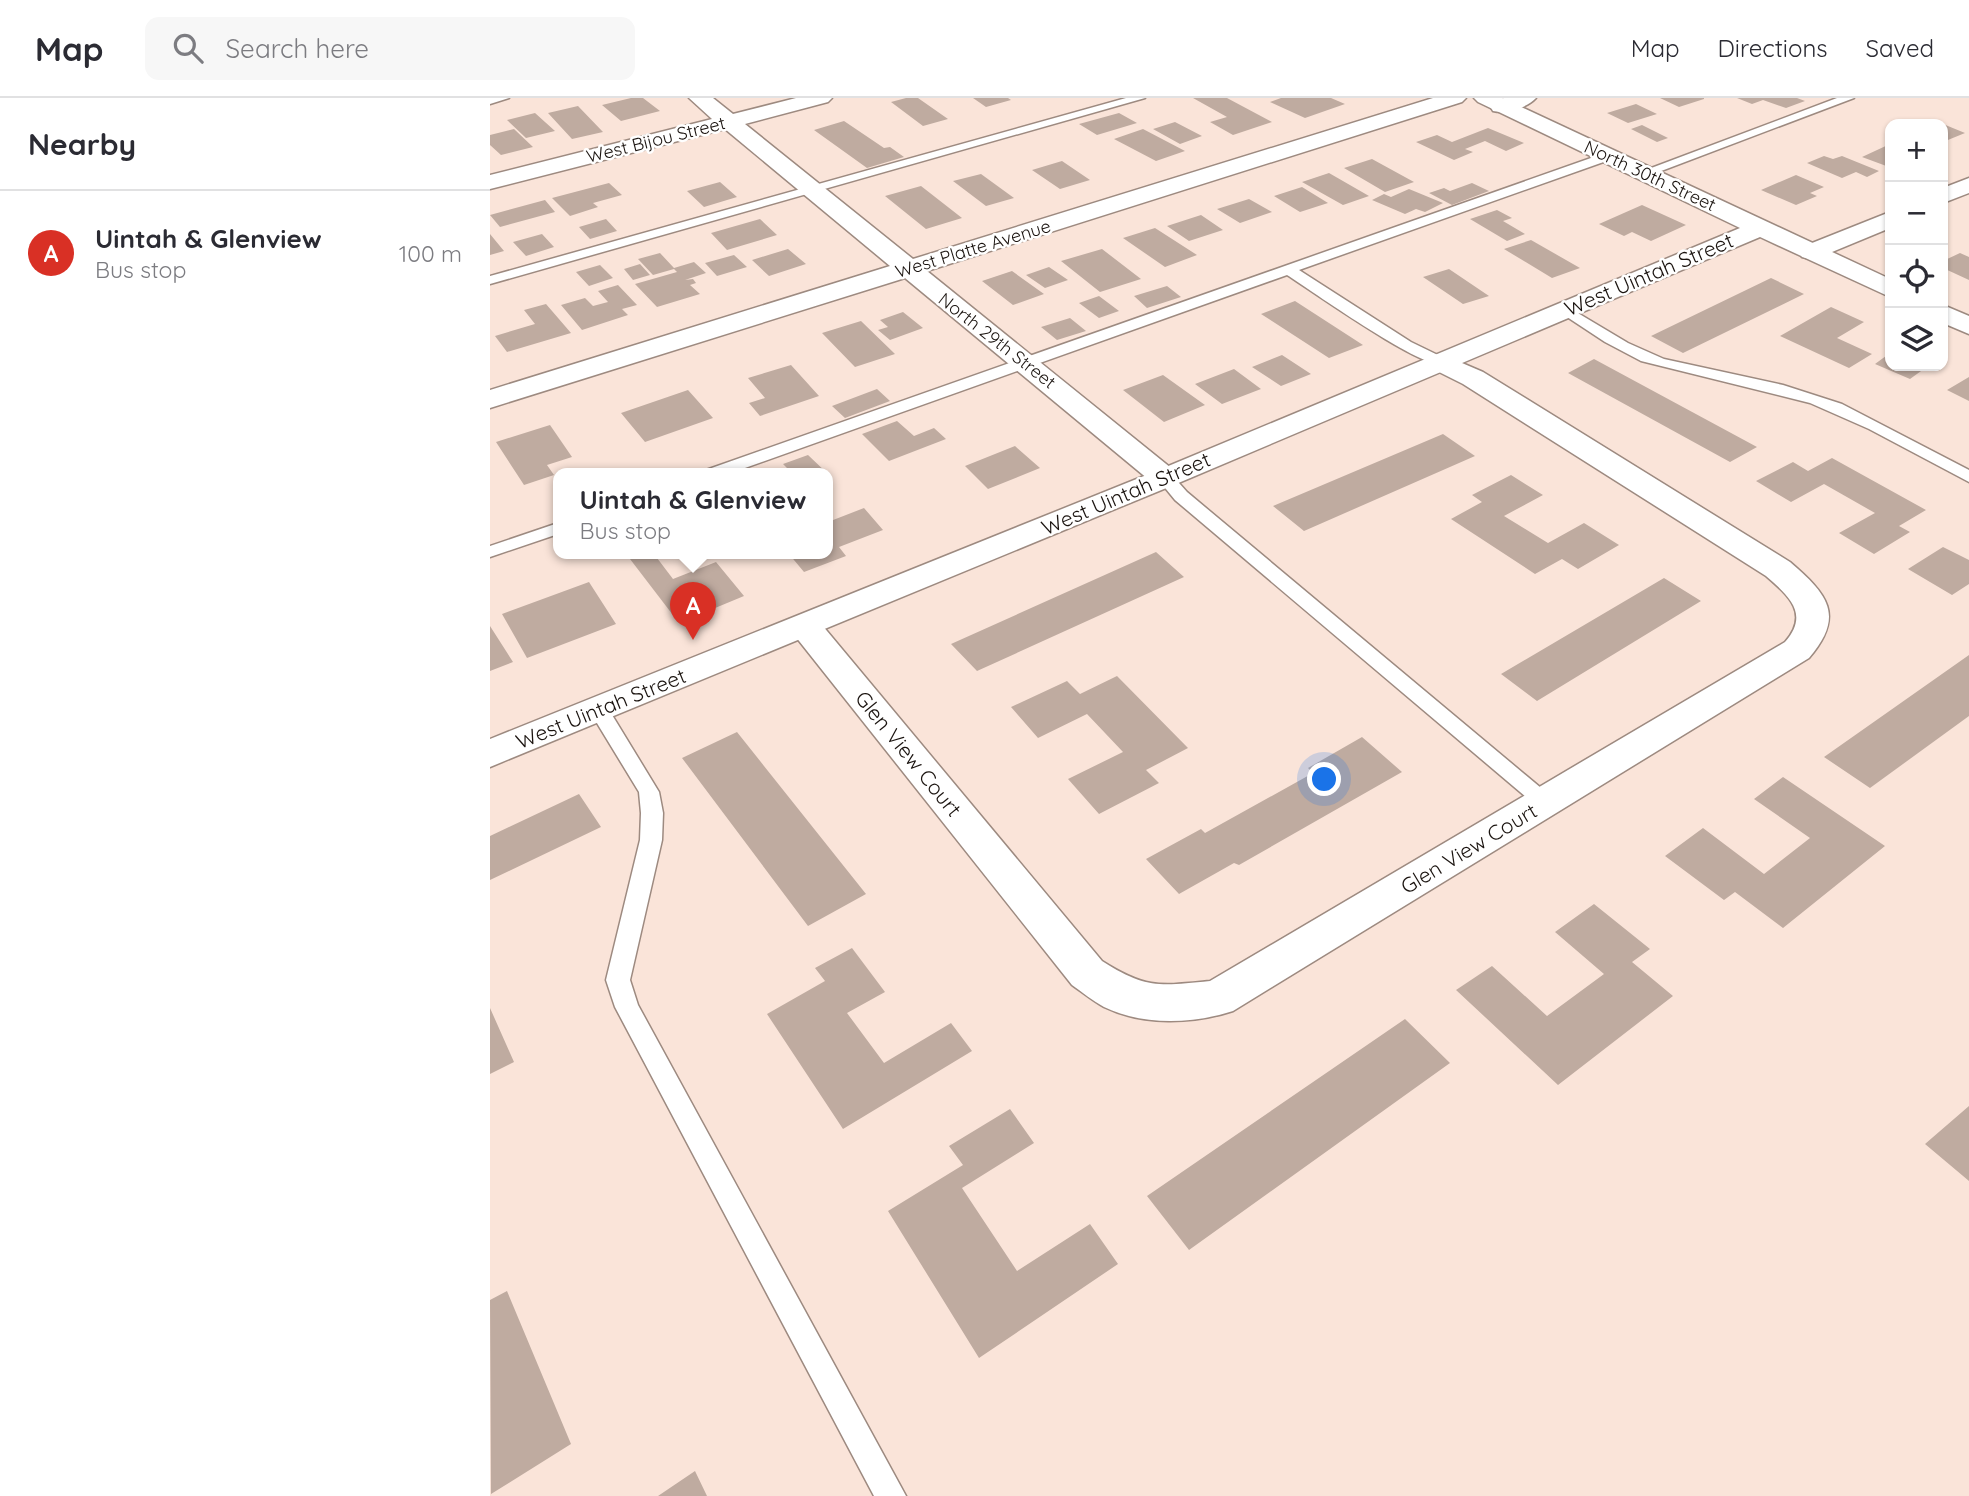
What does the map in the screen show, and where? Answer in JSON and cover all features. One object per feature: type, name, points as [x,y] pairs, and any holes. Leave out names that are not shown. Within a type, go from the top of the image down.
[{"type":"street","name":"North 29th Street","points":[[700,98],[1165,478]]},
{"type":"street","name":"West Bijou Street","points":[[490,182],[821,98]]},
{"type":"street","name":"West Platte Avenue","points":[[490,399],[1455,98]]},
{"type":"street","points":[[1493,102],[1525,98]]},
{"type":"street","name":"North 30th Street","points":[[1493,102],[1885,287]]},
{"type":"street","points":[[1948,194],[1969,185]]},
{"type":"street","points":[[1811,252],[1885,221]]},
{"type":"street","name":"West Uintah Street","points":[[490,754],[1165,478],[1760,228]]},
{"type":"street","points":[[1948,316],[1969,326]]},
{"type":"street","name":"Glen View Court","points":[[804,627],[1087,972],[1119,994],[1163,1004],[1218,998],[1797,650],[1812,631],[1813,612],[1802,590],[1778,569],[1473,378],[1441,362]]},
{"type":"lane","points":[[490,101],[503,98]]},
{"type":"lane","points":[[490,281],[1139,98]]},
{"type":"lane","points":[[1644,173],[1848,98]]},
{"type":"lane","points":[[729,468],[1608,156]]},
{"type":"lane","points":[[1287,269],[1406,345],[1441,362]]},
{"type":"lane","points":[[1566,310],[1618,344],[1657,361],[1703,374],[1778,388],[1852,414],[1969,477]]},
{"type":"lane","points":[[1165,478],[1189,503],[1546,803]]},
{"type":"lane","points":[[490,552],[553,530]]},
{"type":"lane","points":[[599,710],[649,792],[652,813],[651,840],[618,980],[627,1007],[891,1496]]},
{"type":"building","points":[[643,98],[660,111],[621,121],[602,105]]},
{"type":"building","points":[[918,98],[948,119],[923,126],[891,102]]},
{"type":"building","points":[[973,98],[1008,98],[1011,100],[986,107]]},
{"type":"building","points":[[1193,98],[1227,98],[1272,122],[1233,135],[1210,122],[1227,117]]},
{"type":"building","points":[[1281,98],[1331,98],[1345,104],[1305,118],[1270,102]]},
{"type":"building","points":[[1660,98],[1704,98],[1704,99],[1679,107]]},
{"type":"building","points":[[1737,98],[1797,98],[1805,101],[1786,108],[1763,100],[1752,104]]},
{"type":"building","points":[[1636,104],[1657,114],[1628,123],[1607,113]]},
{"type":"building","points":[[578,106],[603,132],[572,139],[548,113]]},
{"type":"building","points":[[535,113],[555,131],[526,138],[507,120]]},
{"type":"building","points":[[1119,113],[1137,123],[1097,135],[1079,124]]},
{"type":"building","points":[[844,121],[884,148],[890,147],[904,157],[867,168],[814,130]]},
{"type":"building","points":[[1175,122],[1202,136],[1180,144],[1153,129]]},
{"type":"building","points":[[1642,125],[1668,138],[1657,142],[1631,129]]},
{"type":"building","points":[[1948,126],[1965,133],[1948,140]]},
{"type":"building","points":[[1488,128],[1524,143],[1506,151],[1485,141],[1465,149],[1473,152],[1454,160],[1416,142],[1437,135],[1452,142]]},
{"type":"building","points":[[514,129],[533,147],[501,155],[490,145],[490,135]]},
{"type":"building","points":[[1143,129],[1185,151],[1156,161],[1114,139]]},
{"type":"building","points":[[1885,146],[1885,166],[1862,157]]},
{"type":"building","points":[[1824,156],[1833,159],[1842,156],[1879,171],[1867,177],[1856,172],[1842,178],[1807,163]]},
{"type":"building","points":[[1372,159],[1414,182],[1385,192],[1344,168]]},
{"type":"building","points":[[1062,161],[1090,180],[1060,189],[1032,170]]},
{"type":"building","points":[[1329,173],[1369,196],[1343,205],[1302,182]]},
{"type":"building","points":[[981,174],[1014,198],[986,206],[953,181]]},
{"type":"building","points":[[1796,175],[1824,187],[1810,193],[1817,196],[1796,205],[1761,190]]},
{"type":"building","points":[[720,182],[737,197],[704,207],[687,191]]},
{"type":"building","points":[[609,183],[622,195],[593,203],[598,207],[570,216],[552,198]]},
{"type":"building","points":[[1472,183],[1489,191],[1452,205],[1429,193],[1444,188],[1450,191]]},
{"type":"building","points":[[921,186],[962,218],[926,229],[885,196]]},
{"type":"building","points":[[1302,187],[1328,203],[1300,212],[1274,196]]},
{"type":"building","points":[[1409,189],[1443,203],[1425,212],[1416,209],[1405,214],[1372,200],[1384,194],[1391,197]]},
{"type":"building","points":[[1249,199],[1272,212],[1240,223],[1217,209]]},
{"type":"building","points":[[545,200],[555,212],[500,227],[490,215]]},
{"type":"building","points":[[1642,205],[1686,225],[1651,241],[1632,232],[1624,236],[1599,224]]},
{"type":"building","points":[[1497,210],[1512,218],[1503,221],[1525,234],[1507,241],[1470,219]]},
{"type":"building","points":[[1201,215],[1223,230],[1189,241],[1167,226]]},
{"type":"building","points":[[606,219],[617,231],[590,239],[579,227]]},
{"type":"building","points":[[760,219],[777,235],[727,250],[711,233]]},
{"type":"building","points":[[1155,228],[1197,255],[1165,267],[1123,238]]},
{"type":"building","points":[[490,234],[504,251],[490,255]]},
{"type":"building","points":[[542,234],[554,247],[526,256],[513,242]]},
{"type":"building","points":[[1531,240],[1580,268],[1552,278],[1504,249]]},
{"type":"building","points":[[788,249],[806,264],[769,276],[752,260]]},
{"type":"building","points":[[1102,249],[1141,279],[1100,292],[1061,261]]},
{"type":"building","points":[[660,253],[674,268],[694,262],[706,273],[685,280],[693,279],[696,283],[690,285],[700,294],[657,307],[635,284],[677,272],[674,269],[653,275],[638,259]]},
{"type":"building","points":[[1960,253],[1969,257],[1969,280],[1948,270],[1948,259]]},
{"type":"building","points":[[734,255],[747,267],[717,276],[705,263]]},
{"type":"building","points":[[640,264],[650,275],[633,280],[624,269]]},
{"type":"building","points":[[600,265],[613,278],[589,286],[576,272]]},
{"type":"building","points":[[1049,267],[1068,280],[1045,288],[1026,275]]},
{"type":"building","points":[[1449,269],[1489,296],[1463,304],[1423,277]]},
{"type":"building","points":[[1012,271],[1044,294],[1013,305],[982,281]]},
{"type":"building","points":[[1771,278],[1804,294],[1683,353],[1651,336]]},
{"type":"building","points":[[618,285],[637,305],[622,309],[628,315],[582,330],[561,305],[585,298],[593,306],[608,302],[598,291]]},
{"type":"building","points":[[1167,286],[1181,297],[1147,308],[1134,296]]},
{"type":"building","points":[[1099,296],[1119,311],[1099,318],[1079,303]]},
{"type":"building","points":[[1295,301],[1363,345],[1329,358],[1261,314]]},
{"type":"building","points":[[546,304],[571,333],[507,352],[495,336],[535,324],[524,310]]},
{"type":"building","points":[[1831,307],[1864,322],[1837,338],[1872,354],[1849,368],[1780,336]]},
{"type":"building","points":[[903,312],[923,328],[890,340],[878,330],[888,327],[880,320]]},
{"type":"building","points":[[1070,318],[1086,331],[1057,340],[1041,327]]},
{"type":"building","points":[[861,321],[895,354],[855,367],[822,333]]},
{"type":"building","points":[[1282,355],[1311,374],[1281,386],[1252,367]]},
{"type":"building","points":[[1885,357],[1885,368],[1875,364]]},
{"type":"building","points":[[1594,359],[1757,447],[1730,462],[1568,373]]},
{"type":"building","points":[[791,365],[819,396],[760,416],[749,403],[765,398],[748,378]]},
{"type":"building","points":[[1234,369],[1261,389],[1222,404],[1195,384]]},
{"type":"building","points":[[1891,371],[1921,371],[1910,379]]},
{"type":"building","points":[[1163,375],[1205,405],[1164,422],[1123,390]]},
{"type":"building","points":[[1969,377],[1969,401],[1947,390]]},
{"type":"building","points":[[877,389],[890,401],[845,418],[832,406]]},
{"type":"building","points":[[688,390],[713,418],[645,442],[621,413]]},
{"type":"building","points":[[897,421],[914,436],[934,428],[946,439],[889,461],[862,434]]},
{"type":"building","points":[[550,425],[572,457],[547,465],[553,475],[524,485],[496,442]]},
{"type":"building","points":[[1443,434],[1475,456],[1304,531],[1273,506]]},
{"type":"building","points":[[1015,446],[1040,468],[988,489],[965,466]]},
{"type":"building","points":[[808,455],[822,468],[787,468],[783,464]]},
{"type":"building","points":[[1832,458],[1926,510],[1899,526],[1910,532],[1874,554],[1839,533],[1875,513],[1824,484],[1791,502],[1756,481],[1793,462],[1808,471]]},
{"type":"building","points":[[1511,475],[1543,495],[1504,516],[1548,543],[1584,523],[1619,545],[1578,569],[1562,559],[1535,574],[1451,519],[1482,502],[1472,495]]},
{"type":"building","points":[[864,508],[883,530],[839,547],[846,556],[804,572],[793,559],[833,559],[833,520]]},
{"type":"building","points":[[1943,547],[1969,560],[1969,584],[1952,595],[1908,569]]},
{"type":"building","points":[[1156,552],[1184,577],[977,671],[951,644]]},
{"type":"building","points":[[630,559],[658,559],[673,579],[716,562],[744,596],[679,623]]},
{"type":"building","points":[[1664,578],[1701,601],[1537,701],[1501,674]]},
{"type":"building","points":[[589,582],[616,624],[527,658],[502,614]]},
{"type":"building","points":[[490,626],[513,662],[490,671]]},
{"type":"building","points":[[1969,655],[1969,716],[1870,788],[1824,757]]},
{"type":"building","points":[[1117,676],[1188,748],[1146,770],[1159,783],[1099,814],[1068,779],[1123,752],[1087,714],[1038,738],[1011,707],[1067,681],[1080,694]]},
{"type":"building","points":[[737,732],[866,894],[808,926],[682,758]]},
{"type":"building","points":[[1362,737],[1402,772],[1239,865],[1234,863],[1179,894],[1146,859],[1201,829],[1205,833],[1313,773],[1308,768]]},
{"type":"building","points":[[1783,777],[1885,846],[1783,928],[1735,892],[1724,900],[1665,856],[1703,828],[1764,874],[1810,838],[1754,799]]},
{"type":"building","points":[[579,794],[601,827],[490,880],[490,836]]},
{"type":"building","points":[[1594,904],[1650,949],[1632,962],[1673,996],[1558,1085],[1456,990],[1492,966],[1547,1016],[1604,974],[1555,932]]},
{"type":"building","points":[[852,948],[885,992],[847,1013],[884,1063],[951,1023],[972,1051],[843,1129],[767,1014],[825,981],[815,968]]},
{"type":"building","points":[[490,1008],[514,1062],[490,1074]]},
{"type":"building","points":[[1405,1019],[1450,1063],[1189,1250],[1147,1196]]},
{"type":"building","points":[[1969,1106],[1969,1181],[1925,1144]]},
{"type":"building","points":[[1010,1109],[1034,1143],[962,1188],[1017,1271],[1090,1224],[1118,1264],[979,1358],[888,1211],[963,1165],[949,1146]]},
{"type":"building","points":[[507,1291],[571,1444],[491,1494],[490,1300]]},
{"type":"building","points":[[695,1471],[707,1496],[658,1496]]},
{"type":"place","name":"Uintah & Glenview","points":[[693,640]]}]
